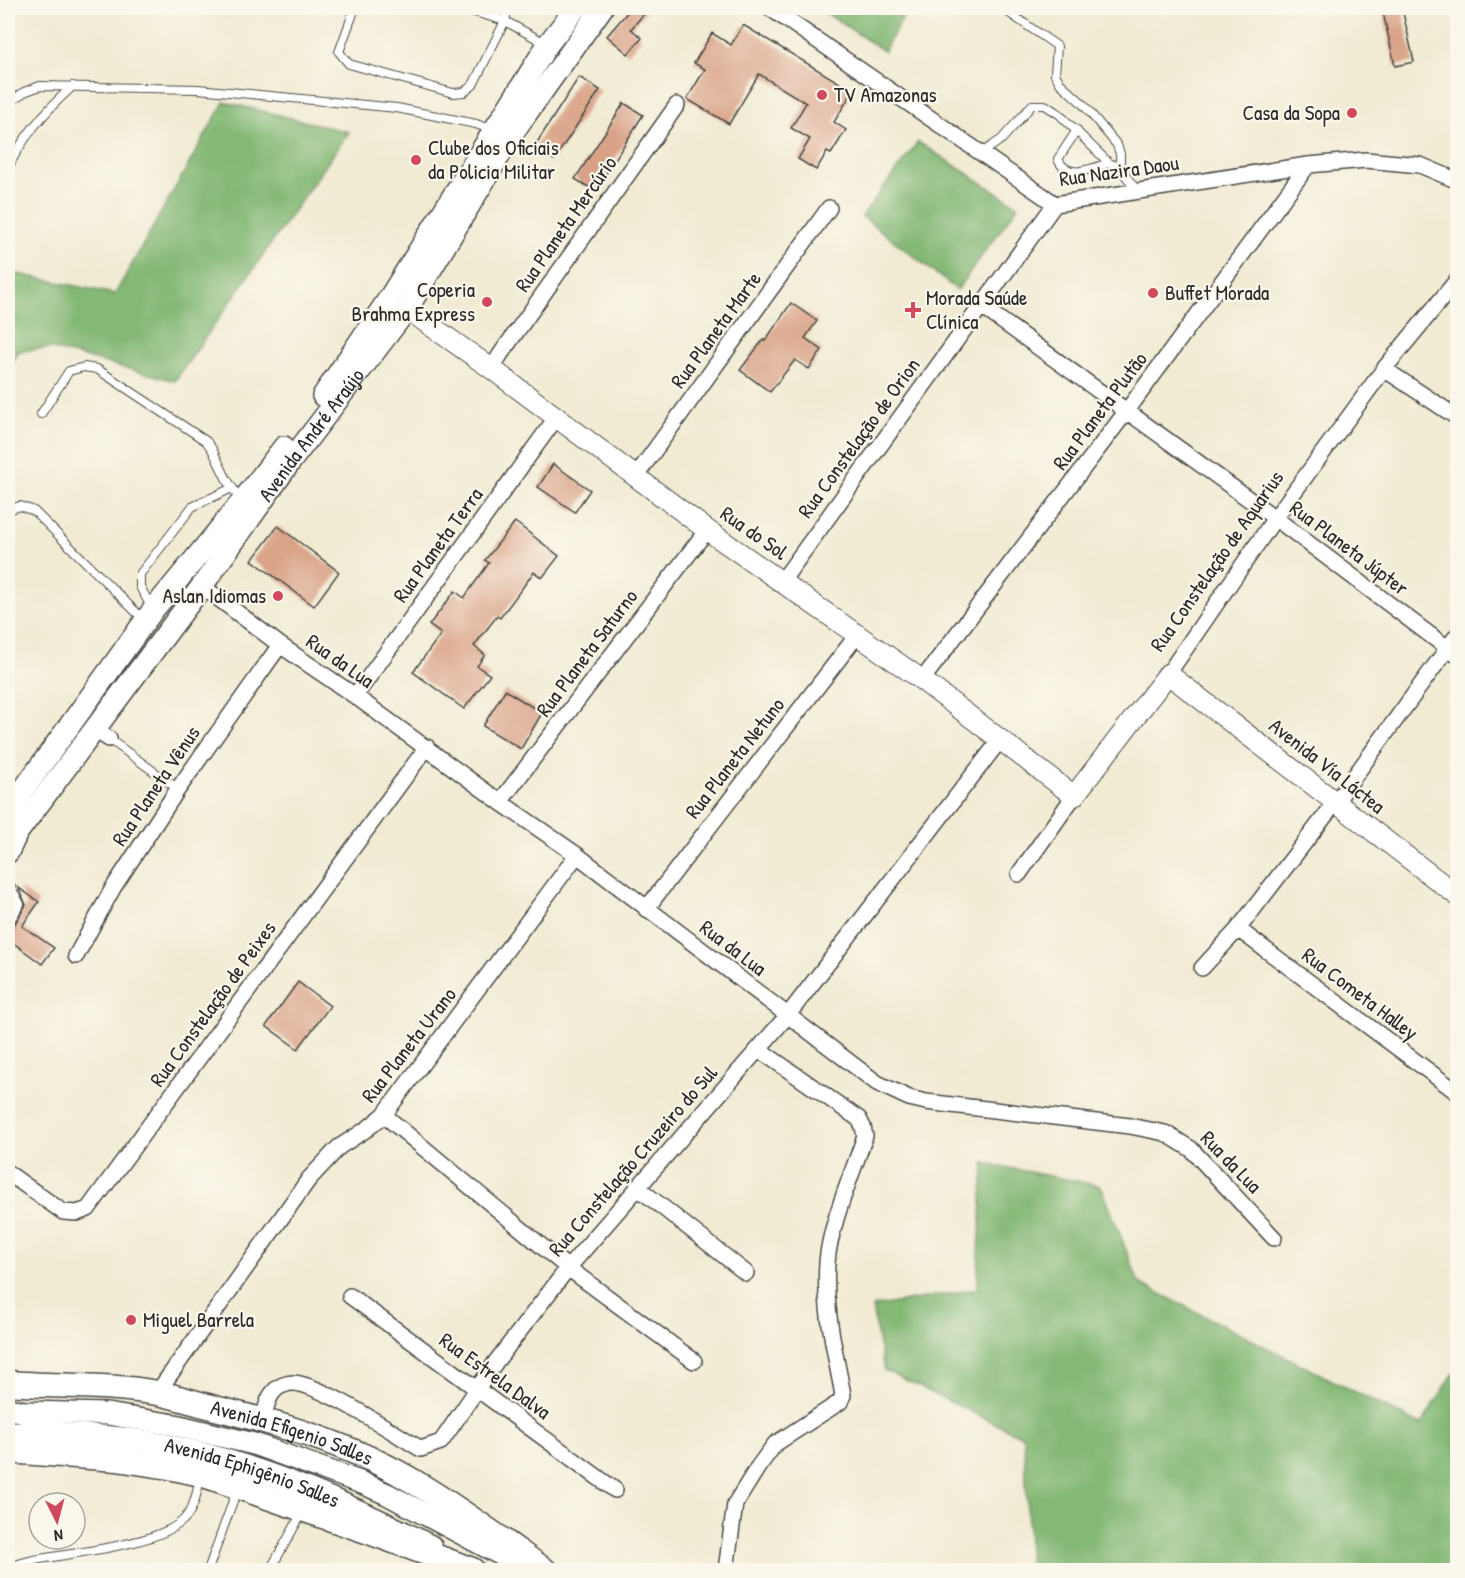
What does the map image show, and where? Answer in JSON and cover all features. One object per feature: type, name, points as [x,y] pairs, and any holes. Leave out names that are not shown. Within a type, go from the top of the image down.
[{"type":"main road","name":"Avenida André Araújo","points":[[8,811],[237,495],[330,387],[388,300],[548,44],[576,8]]},
{"type":"main road","name":"Avenida André Araújo","points":[[11,842],[101,734],[290,462],[407,309],[514,131],[602,8]]},
{"type":"main road","name":"Avenida Efigenio Salles","points":[[8,1383],[93,1386],[157,1393],[263,1420],[352,1452],[415,1482],[544,1570]]},
{"type":"main road","name":"Avenida Ephigênio Salles","points":[[8,1409],[26,1412],[107,1414],[175,1425],[254,1444],[362,1483],[530,1570]]},
{"type":"main road","name":"Avenida Ephigênio Salles","points":[[8,1432],[68,1433],[131,1439],[189,1450],[276,1475],[369,1514],[480,1570]]},
{"type":"main road","name":"Avenida Ephigênio Salles","points":[[8,1451],[117,1459],[201,1474],[472,1570]]},
{"type":"street","name":"Rua Nazira Daou","points":[[770,8],[1055,204],[1308,165],[1365,160],[1420,165],[1458,181]]},
{"type":"street","name":"Rua Planeta Mercúrio","points":[[492,369],[676,105]]},
{"type":"street","name":"Rua Planeta Plutão","points":[[922,680],[1126,412],[1308,165]]},
{"type":"street","name":"Rua Constelação de Orion","points":[[782,581],[1055,204]]},
{"type":"street","name":"Rua Planeta Marte","points":[[636,476],[829,208]]},
{"type":"street","name":"Rua Constelação de Aquarius","points":[[1019,874],[1074,796],[1168,674],[1275,518],[1384,369],[1458,279]]},
{"type":"street","name":"Rua Planeta Júpter","points":[[981,306],[1275,518],[1452,652]]},
{"type":"street","name":"Rua do Sol","points":[[407,309],[492,369],[707,530],[922,680],[1074,796]]},
{"type":"street","points":[[1384,369],[1458,418]]},
{"type":"street","name":"Rua Planeta Terra","points":[[354,696],[555,418]]},
{"type":"street","name":"Rua Planeta Saturno","points":[[500,802],[707,530]]},
{"type":"street","name":"Rua da Lua","points":[[202,586],[280,645],[577,855],[877,1083],[909,1098],[950,1106],[1130,1126],[1165,1133],[1191,1149],[1274,1238]]},
{"type":"street","name":"Rua Planeta Netuno","points":[[646,909],[858,634]]},
{"type":"street","points":[[1202,968],[1238,929],[1452,652],[1458,634]]},
{"type":"street","name":"Rua Planeta Vênus","points":[[76,956],[113,888],[178,789],[280,645]]},
{"type":"street","name":"Avenida Vía Láctea","points":[[1168,674],[1458,896]]},
{"type":"street","name":"Rua Constelação Cruzeiro do Sul","points":[[263,1420],[269,1399],[278,1388],[291,1383],[327,1394],[421,1449],[441,1442],[495,1363],[568,1268],[788,1014],[1000,740]]},
{"type":"street","name":"Rua Constelação de Peixes","points":[[8,1173],[63,1212],[77,1213],[88,1209],[427,747]]},
{"type":"street","name":"Rua Planeta Urano","points":[[157,1393],[314,1173],[339,1147],[367,1129],[384,1114],[577,855]]},
{"type":"street","name":"Rua Cometa Halley","points":[[1238,929],[1458,1093]]},
{"type":"street","points":[[726,1570],[735,1504],[758,1467],[775,1444],[840,1402],[843,1395],[828,1316],[827,1262],[833,1232],[866,1137],[859,1119],[758,1049]]},
{"type":"street","points":[[384,1114],[568,1268],[694,1361]]},
{"type":"street","points":[[637,1188],[746,1273]]},
{"type":"street","name":"Rua Estrela Dalva","points":[[350,1296],[615,1490]]},
{"type":"lane","points":[[355,8],[339,52],[349,64],[453,93],[464,92],[473,85],[505,21],[507,8]]},
{"type":"lane","points":[[461,8],[505,21],[548,44]]},
{"type":"lane","points":[[1002,8],[1057,46],[1055,74],[1060,83],[1082,103],[1117,145],[1120,154],[1120,168]]},
{"type":"lane","points":[[8,104],[24,92],[40,86],[198,89],[397,108],[476,124],[493,130]]},
{"type":"lane","points":[[8,168],[35,125],[73,87]]},
{"type":"lane","points":[[982,153],[1002,139],[1032,105],[1038,104],[1052,108],[1109,163],[1120,168],[1137,191]]},
{"type":"lane","points":[[1077,130],[1058,159],[1062,166],[1069,170],[1085,172],[1109,163]]},
{"type":"lane","points":[[41,414],[69,371],[84,367],[97,369],[206,441],[237,495],[192,507],[140,574],[140,587],[149,615]]},
{"type":"lane","points":[[8,510],[20,506],[34,511],[149,615]]},
{"type":"lane","points":[[101,734],[178,789]]},
{"type":"lane","points":[[8,882],[20,904],[8,924]]},
{"type":"lane","points":[[8,1569],[32,1561],[142,1540],[175,1526],[186,1517],[195,1502],[201,1474]]},
{"type":"lane","points":[[208,1570],[239,1486]]},
{"type":"lane","points":[[270,1570],[304,1509]]},
{"type":"green space","points":[[818,8],[908,8],[884,51]]},
{"type":"green space","points":[[224,102],[349,132],[175,381],[49,348],[19,351],[8,371],[8,272],[115,294]]},
{"type":"green space","points":[[918,142],[1018,206],[957,290],[862,216]]},
{"type":"green space","points":[[984,1163],[1101,1186],[1139,1283],[1421,1425],[1457,1368],[1457,1570],[1030,1570],[1024,1437],[884,1370],[872,1307],[977,1289]]},
{"type":"building","points":[[631,8],[649,8],[631,29],[642,38],[628,54],[607,36]]},
{"type":"building","points":[[1382,8],[1402,8],[1414,62],[1395,66]]},
{"type":"building","name":"TV Amazonas","points":[[743,25],[853,91],[834,122],[846,130],[831,154],[827,152],[816,170],[798,159],[810,139],[791,128],[806,103],[759,74],[729,124],[687,99],[705,69],[694,63],[712,33],[731,45]]},
{"type":"building","points":[[579,77],[600,90],[554,160],[534,147]]},
{"type":"building","points":[[624,103],[643,115],[595,191],[575,179]]},
{"type":"building","points":[[791,303],[817,321],[805,338],[822,350],[809,369],[795,360],[770,392],[740,370],[763,340],[765,341]]},
{"type":"building","points":[[553,464],[590,490],[575,512],[538,487]]},
{"type":"building","points":[[515,522],[559,556],[542,578],[534,572],[500,618],[497,616],[474,646],[485,655],[477,666],[490,675],[464,709],[413,672],[441,634],[429,625],[455,591],[464,598],[489,563],[485,560]]},
{"type":"building","points":[[278,526],[339,572],[314,606],[252,560]]},
{"type":"building","points":[[505,690],[542,713],[521,749],[483,726]]},
{"type":"building","points":[[19,888],[39,902],[22,926],[54,948],[42,964],[8,939],[8,930],[13,927],[26,905]]},
{"type":"building","points":[[298,982],[330,1006],[298,1049],[266,1026]]},
{"type":"place","name":"TV Amazonas","points":[[822,95]]},
{"type":"place","name":"Casa da Sopa","points":[[1352,113]]},
{"type":"place","name":"Clube dos Oficiais da Policia Militar","points":[[416,160]]},
{"type":"place","name":"Buffet Morada","points":[[1153,293]]},
{"type":"place","name":"Coperia Brahma Express","points":[[487,302]]},
{"type":"place","name":"Morada Saúde Clínica","points":[[913,310]]},
{"type":"place","name":"Aslan Idiomas","points":[[278,596]]},
{"type":"place","name":"Miguel Barrela","points":[[131,1320]]}]
